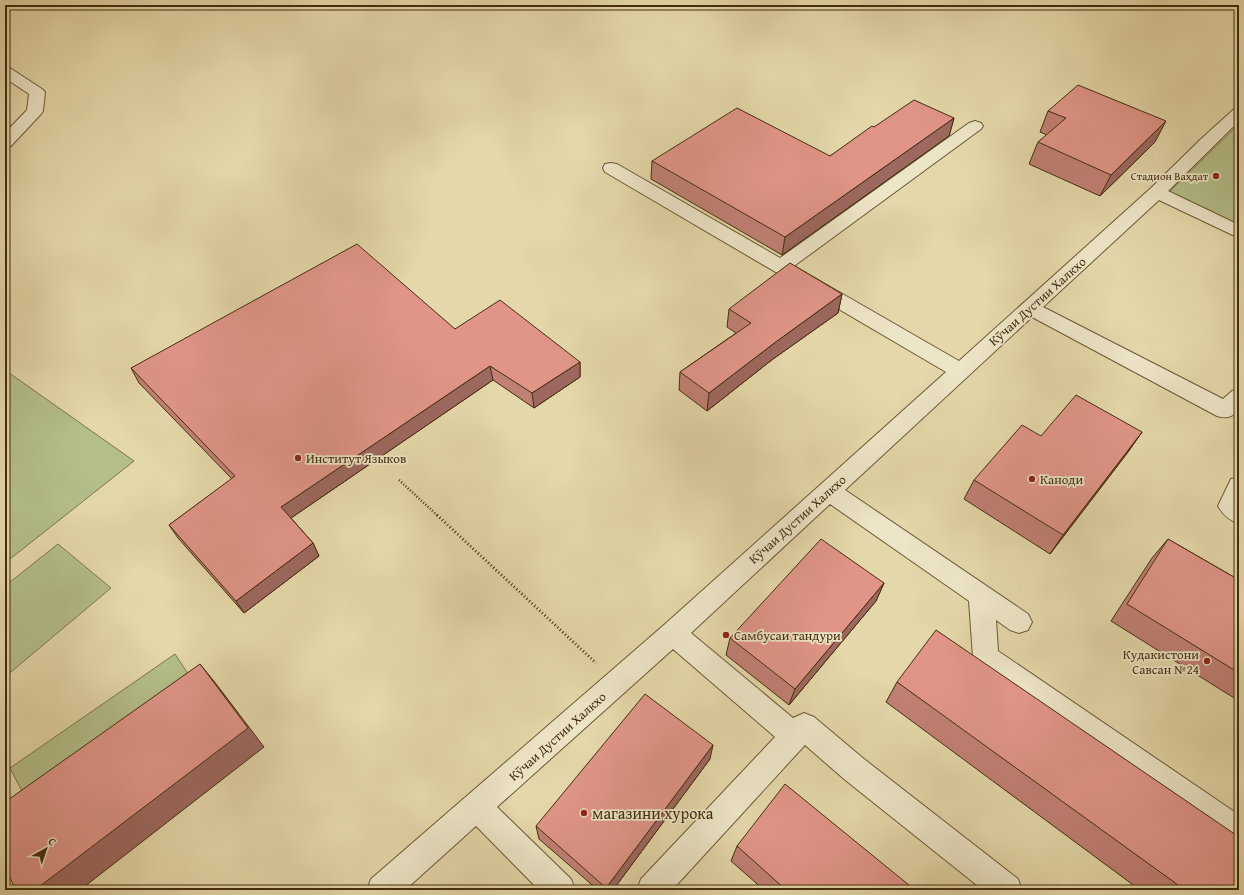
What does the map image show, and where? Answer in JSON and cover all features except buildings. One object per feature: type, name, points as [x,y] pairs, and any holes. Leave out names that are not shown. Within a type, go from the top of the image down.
[{"type":"street","points":[[5,71],[37,92],[35,111],[5,143]]},
{"type":"street","name":"Кӯчаи Дустии Халкхо","points":[[382,890],[672,633],[960,372],[1158,192],[1206,142],[1239,113]]},
{"type":"street","points":[[780,267],[975,126]]},
{"type":"street","points":[[611,168],[960,372]]},
{"type":"street","points":[[1158,192],[1239,232]]},
{"type":"street","points":[[1030,308],[1234,409]]},
{"type":"street","points":[[1239,486],[1230,506],[1239,514]]},
{"type":"street","points":[[828,491],[1019,622]]},
{"type":"street","points":[[980,596],[986,657],[1239,832]]},
{"type":"street","points":[[672,633],[794,736]]},
{"type":"street","points":[[652,890],[804,726],[854,769],[1007,890]]},
{"type":"street","points":[[477,807],[560,890]]},
{"type":"path","points":[[399,480],[617,682]]},
{"type":"green space","name":"Стадион Ваҳдат","points":[[1239,124],[1239,226],[1168,193]]},
{"type":"green space","points":[[5,370],[134,461],[5,563]]},
{"type":"green space","points":[[58,544],[111,588],[5,677],[5,586]]},
{"type":"green space","points":[[175,654],[194,683],[27,801],[10,768]]},
{"type":"place","name":"Стадион Ваҳдат","points":[[1216,176]]},
{"type":"place","name":"Институт Языков","points":[[298,458]]},
{"type":"place","name":"Каноди","points":[[1032,479]]},
{"type":"place","name":"Самбусаи тандури","points":[[726,635]]},
{"type":"place","name":"Кудакистони Савсан №24","points":[[1207,661]]},
{"type":"place","name":"магазини хурока","points":[[584,813]]}]
